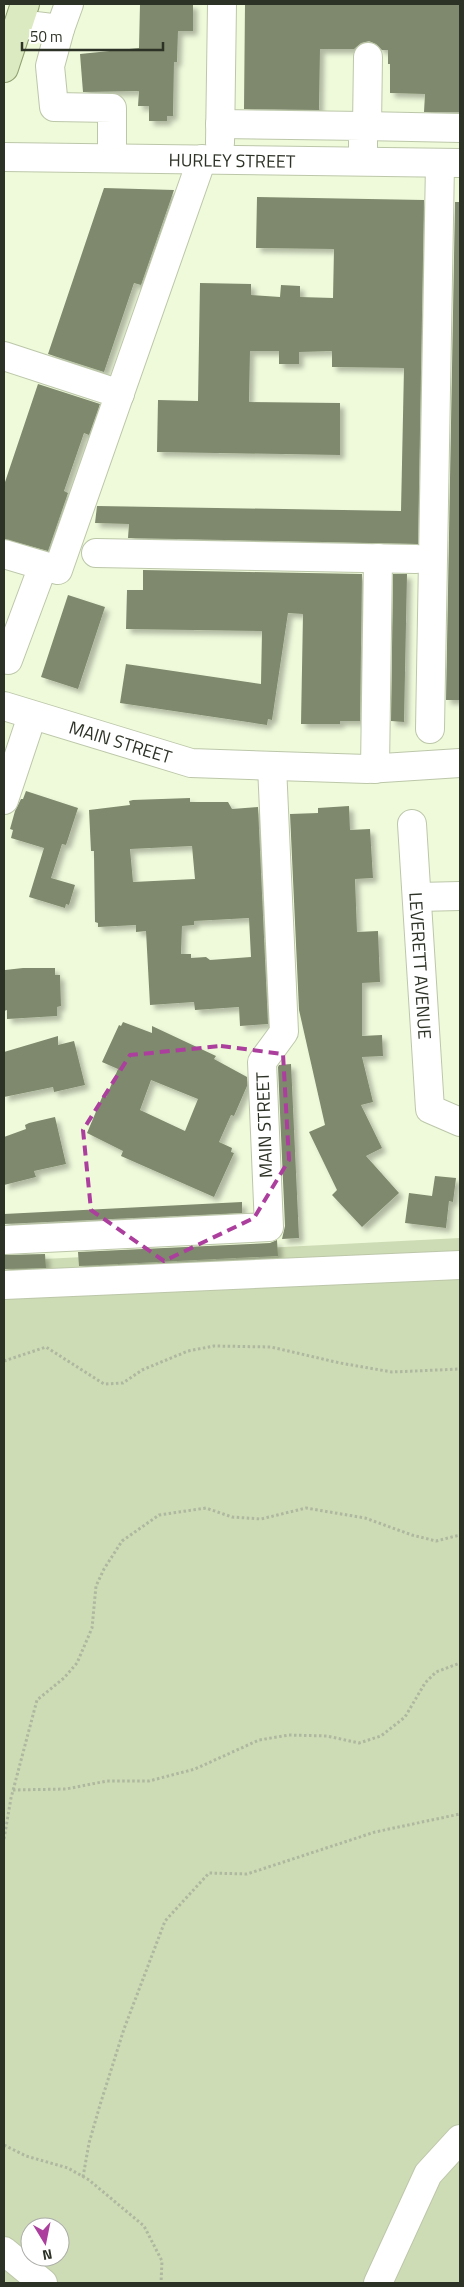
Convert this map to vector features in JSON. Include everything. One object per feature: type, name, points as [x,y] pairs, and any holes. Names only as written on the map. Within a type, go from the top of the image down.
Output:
[{"type":"main road","points":[[4,68],[22,14]]},
{"type":"street","points":[[4,554],[58,570],[120,394],[211,159],[220,124],[222,4]]},
{"type":"street","points":[[22,14],[64,16],[50,66],[54,107],[112,108],[112,158]]},
{"type":"street","points":[[363,162],[368,57]]},
{"type":"street","points":[[220,124],[460,128]]},
{"type":"street","name":"HURLEY STREET","points":[[4,157],[450,163]]},
{"type":"street","points":[[430,729],[450,163]]},
{"type":"street","points":[[4,356],[120,394]]},
{"type":"street","points":[[96,553],[416,559]]},
{"type":"street","points":[[374,769],[378,558]]},
{"type":"street","points":[[5,664],[44,566]]},
{"type":"street","name":"MAIN STREET","points":[[4,707],[190,763],[374,769],[460,763]]},
{"type":"street","points":[[4,800],[32,716]]},
{"type":"street","name":"MAIN STREET","points":[[4,1240],[268,1227],[262,1062],[284,1032],[272,766]]},
{"type":"street","name":"LEVERETT AVENUE","points":[[412,824],[430,1109],[460,1122]]},
{"type":"street","points":[[418,897],[460,896]]},
{"type":"street","points":[[4,1285],[460,1265]]},
{"type":"street","points":[[378,2283],[428,2174],[460,2139]]},
{"type":"street","points":[[4,2251],[43,2283]]},
{"type":"path","points":[[4,1361],[46,1347],[104,1384],[123,1383],[142,1370],[188,1351],[214,1346],[271,1347],[340,1363],[392,1372],[460,1369]]},
{"type":"path","points":[[4,1838],[13,1790],[37,1700],[64,1678],[83,1650],[92,1628],[96,1586],[104,1569],[122,1541],[159,1514],[206,1508],[232,1517],[261,1519],[306,1508],[365,1518],[412,1535],[436,1541],[460,1535]]},
{"type":"path","points":[[13,1790],[66,1789],[107,1781],[149,1781],[195,1769],[259,1740],[289,1735],[327,1736],[358,1743],[381,1736],[405,1717],[425,1683],[436,1672],[460,1663]]},
{"type":"path","points":[[83,2177],[88,2143],[124,2029],[165,1921],[210,1873],[247,1874],[375,1832],[460,1814]]},
{"type":"path","points":[[4,2145],[26,2156],[68,2168],[83,2177],[144,2226],[162,2261],[162,2283]]},
{"type":"highlighted area","points":[[221,1046],[283,1054],[289,1160],[254,1218],[164,1261],[91,1210],[83,1130],[130,1055]]},
{"type":"green space","points":[[460,1238],[460,2283],[4,2283],[4,1261]]},
{"type":"building","points":[[140,4],[193,4],[193,31],[178,31],[177,62],[174,62],[173,116],[167,116],[167,121],[149,121],[149,106],[138,106],[139,91],[83,92],[80,54],[139,48]]},
{"type":"building","points":[[245,4],[460,4],[460,112],[424,112],[425,94],[390,93],[388,50],[382,50],[376,44],[369,41],[361,43],[354,49],[320,49],[319,110],[244,109]]},
{"type":"building","points":[[104,188],[174,190],[141,285],[134,283],[104,372],[48,354]]},
{"type":"building","points":[[257,197],[424,200],[418,544],[128,538],[129,524],[95,523],[97,506],[401,511],[404,368],[332,367],[332,351],[299,352],[299,364],[279,364],[279,351],[250,351],[249,402],[340,403],[340,455],[157,452],[158,400],[198,401],[200,283],[251,284],[251,295],[280,297],[281,285],[300,286],[300,297],[333,298],[334,249],[256,248]]},
{"type":"building","points":[[455,202],[460,202],[460,700],[446,700]]},
{"type":"building","points":[[38,384],[100,404],[89,435],[84,433],[64,491],[68,493],[48,551],[4,539],[4,485]]},
{"type":"building","points":[[143,570],[362,574],[360,721],[340,721],[340,724],[301,724],[303,614],[288,613],[272,720],[268,719],[267,725],[120,703],[126,664],[261,684],[262,631],[126,629],[127,590],[143,590]]},
{"type":"building","points":[[393,574],[407,574],[404,722],[391,721]]},
{"type":"building","points":[[68,595],[105,607],[78,689],[41,677]]},
{"type":"building","points":[[26,791],[78,808],[66,845],[62,844],[51,878],[75,885],[69,905],[66,904],[65,908],[29,897],[44,848],[11,838],[13,830],[10,829],[15,811]]},
{"type":"building","points":[[190,798],[190,802],[228,802],[232,809],[258,807],[268,1024],[240,1026],[239,1007],[195,1010],[194,1002],[150,1005],[146,931],[136,932],[136,925],[98,927],[98,923],[95,922],[94,851],[91,851],[89,810],[130,805],[129,801]],"holes":[[[192,846],[195,879],[133,882],[130,849]],[[249,918],[251,957],[210,960],[206,957],[191,958],[191,954],[181,954],[182,926],[194,925],[194,921]]]},
{"type":"building","points":[[349,806],[350,830],[370,829],[373,878],[355,879],[357,932],[378,931],[380,982],[362,983],[362,1036],[382,1035],[383,1056],[362,1057],[373,1102],[361,1105],[382,1148],[366,1156],[399,1193],[362,1227],[332,1195],[337,1190],[309,1132],[325,1125],[299,1010],[290,814],[318,813],[318,808]]},
{"type":"building","points":[[55,968],[55,975],[60,975],[61,1006],[57,1007],[57,1016],[7,1019],[7,1010],[4,1011],[5,970]]},
{"type":"building","points":[[123,1022],[152,1033],[152,1026],[216,1056],[214,1059],[247,1077],[247,1086],[234,1116],[231,1115],[219,1142],[232,1148],[231,1152],[234,1153],[214,1197],[121,1156],[123,1151],[87,1133],[103,1095],[106,1097],[118,1069],[102,1062],[119,1025],[121,1026]],"holes":[[[151,1080],[198,1099],[185,1131],[140,1110]]]},
{"type":"building","points":[[58,1036],[58,1045],[74,1041],[85,1085],[54,1092],[53,1087],[4,1097],[4,1052]]},
{"type":"building","points":[[291,1064],[299,1238],[282,1239],[285,1226],[278,1067],[279,1065]]},
{"type":"building","points":[[55,1117],[66,1164],[34,1171],[36,1177],[4,1185],[4,1137],[26,1129],[25,1125],[29,1123]]},
{"type":"building","points":[[435,1176],[456,1178],[453,1202],[449,1201],[446,1228],[405,1223],[409,1193],[432,1196]]},
{"type":"building","points":[[242,1202],[242,1213],[4,1224],[4,1214]]},
{"type":"building","points":[[277,1240],[278,1256],[79,1266],[78,1252],[270,1243]]},
{"type":"building","points":[[45,1254],[46,1268],[4,1269],[4,1255]]}]
